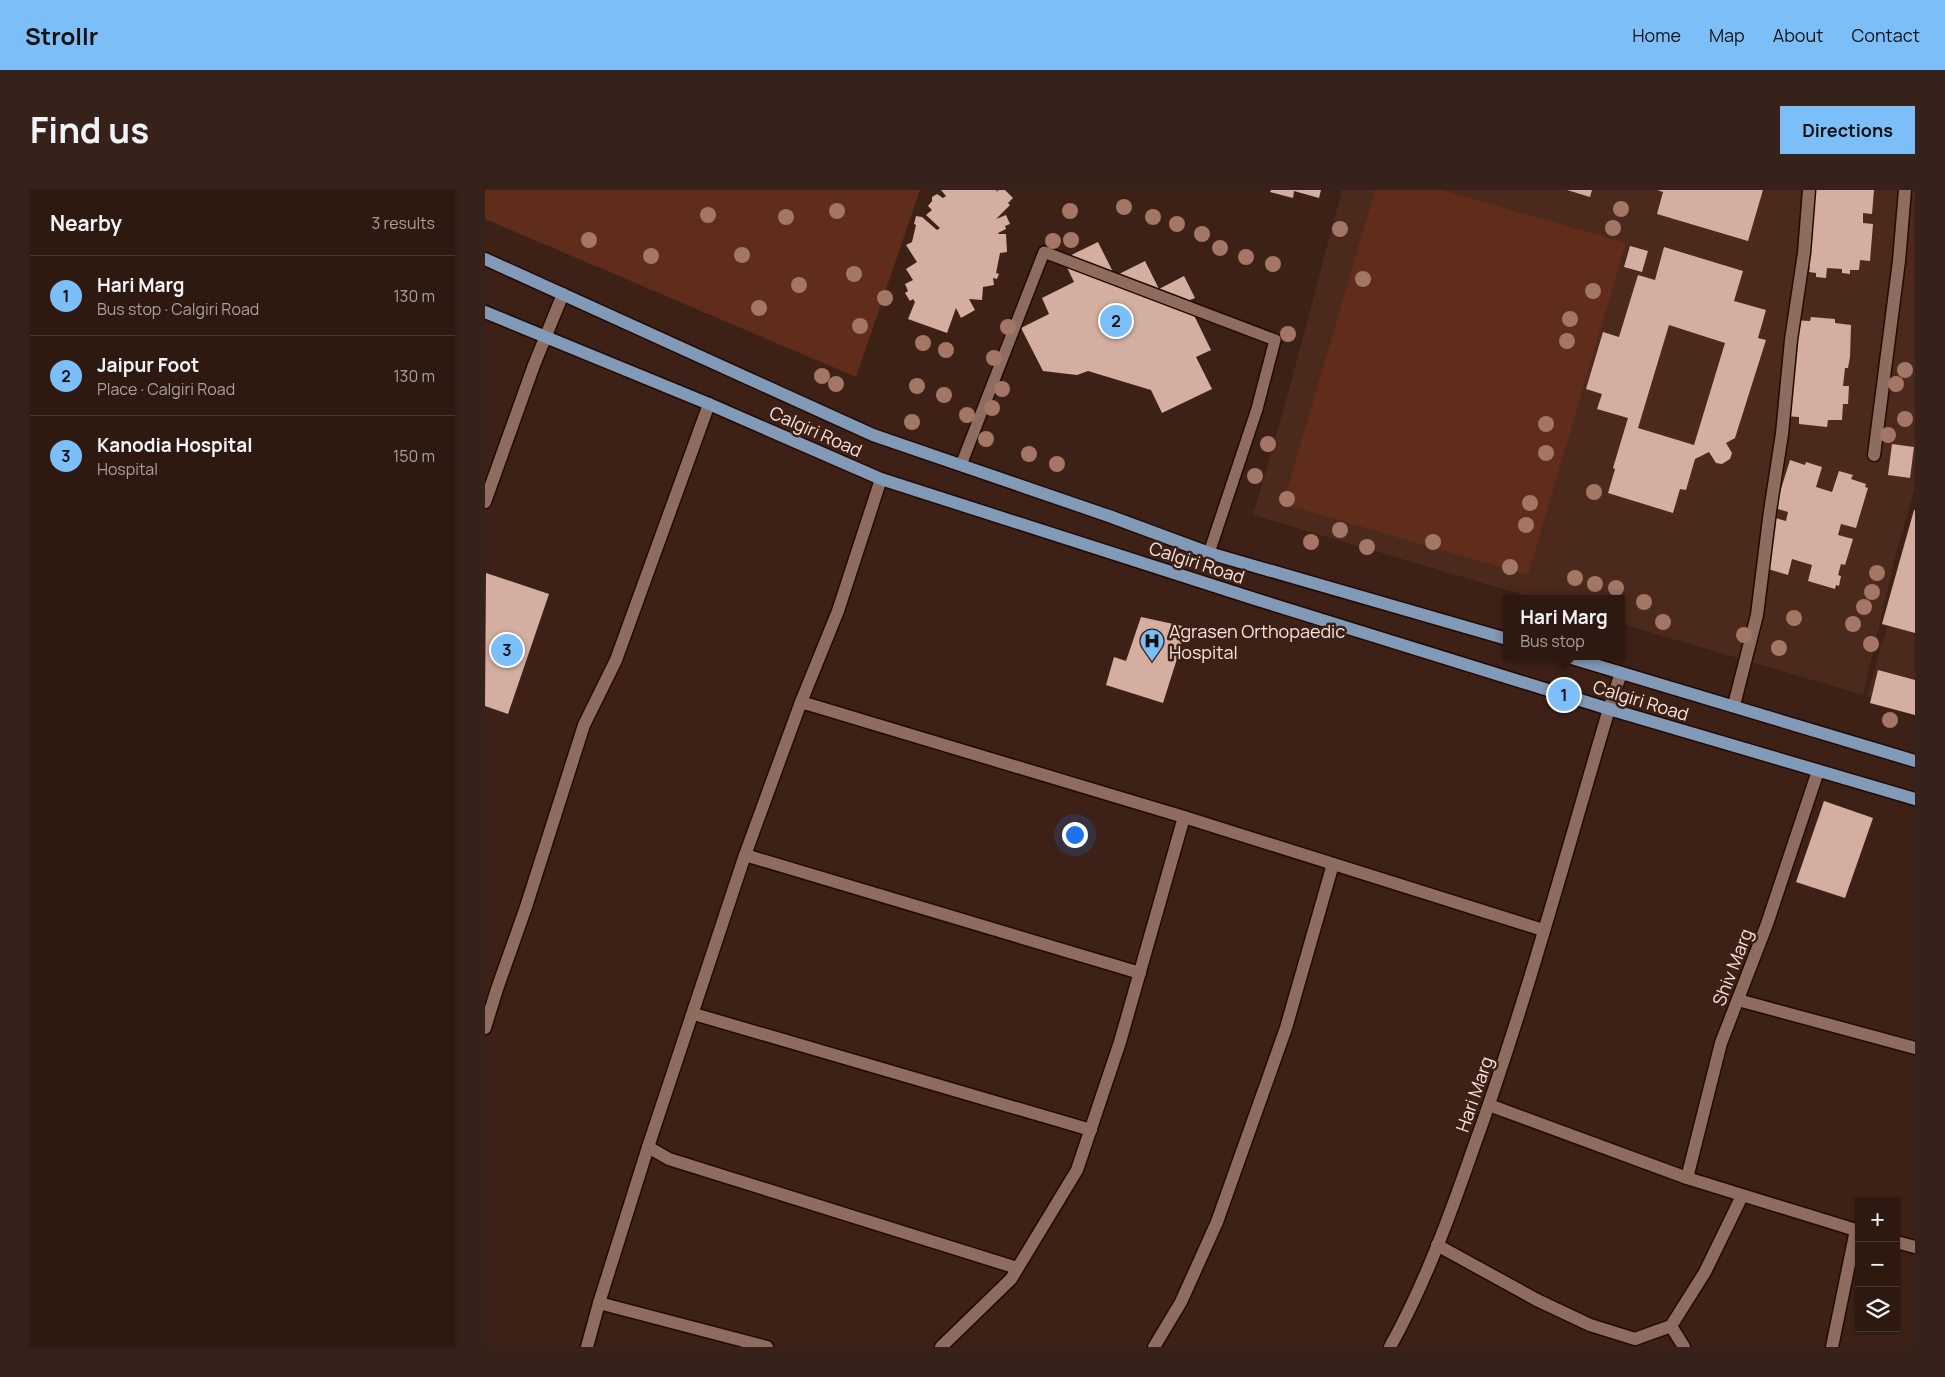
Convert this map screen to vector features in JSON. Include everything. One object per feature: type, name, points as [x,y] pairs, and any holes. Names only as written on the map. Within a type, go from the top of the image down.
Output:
[{"type":"main road","name":"Calgiri Road","points":[[485,259],[873,435],[1209,553],[1503,638]]},
{"type":"main road","name":"Calgiri Road","points":[[485,312],[709,404],[881,479],[1255,600],[1609,709],[1915,799]]},
{"type":"main road","name":"Calgiri Road","points":[[1578,660],[1915,760]]},
{"type":"street","points":[[1734,705],[1757,615],[1782,434],[1791,340],[1805,253],[1809,190]]},
{"type":"street","points":[[1874,455],[1899,261],[1905,190]]},
{"type":"street","points":[[485,502],[534,365],[563,294]]},
{"type":"street","points":[[485,1028],[584,725],[616,660],[709,404]]},
{"type":"street","points":[[587,1347],[599,1302],[648,1147],[745,855],[801,702],[838,611],[881,479]]},
{"type":"street","name":"Hari Marg","points":[[1390,1347],[1406,1318],[1437,1245],[1489,1105],[1621,673]]},
{"type":"street","points":[[801,702],[1184,817],[1543,930]]},
{"type":"street","name":"Shiv Marg","points":[[1687,1178],[1721,1043],[1767,924],[1818,771]]},
{"type":"street","points":[[941,1347],[1011,1279],[1077,1170],[1120,1042],[1184,817]]},
{"type":"street","points":[[745,855],[1140,973]]},
{"type":"street","points":[[1154,1347],[1181,1302],[1217,1222],[1286,1028],[1333,864]]},
{"type":"street","points":[[1738,1000],[1915,1048]]},
{"type":"street","points":[[693,1014],[1091,1130]]},
{"type":"street","points":[[1489,1105],[1687,1178],[1855,1230]]},
{"type":"street","points":[[648,1147],[669,1159],[1017,1268]]},
{"type":"street","points":[[1437,1245],[1537,1300],[1590,1325],[1635,1339],[1671,1326],[1705,1272],[1743,1196]]},
{"type":"street","points":[[1832,1347],[1855,1240]]},
{"type":"street","points":[[1900,1243],[1915,1248]]},
{"type":"street","points":[[599,1302],[767,1347]]},
{"type":"street","points":[[1671,1326],[1684,1347]]},
{"type":"lane","points":[[961,466],[1044,252],[1275,340],[1257,409],[1209,553]]},
{"type":"shaded area","points":[[485,190],[920,190],[856,377],[485,219]]},
{"type":"shaded area","points":[[1342,190],[1915,190],[1915,487],[1897,550],[1863,695],[1625,625],[1625,595],[1523,595],[1253,515],[1286,401]]},
{"type":"shaded area","points":[[1375,190],[1442,190],[1626,243],[1528,575],[1283,504]]},
{"type":"shaded area","points":[[1915,530],[1915,710],[1867,696]]},
{"type":"building","points":[[941,190],[997,190],[996,192],[1005,190],[1013,198],[1008,203],[1010,205],[996,219],[1006,215],[1010,224],[1005,226],[1006,229],[998,233],[1006,234],[1007,252],[1000,253],[996,273],[999,274],[997,279],[993,278],[994,285],[983,287],[982,300],[969,299],[975,310],[961,318],[956,308],[947,333],[908,319],[915,302],[913,299],[910,301],[905,293],[908,291],[905,284],[913,280],[906,269],[917,262],[906,245],[912,242],[916,216],[922,217],[937,230],[940,228],[926,215],[932,210],[928,206],[932,201],[932,197],[937,194],[943,198],[946,196]]},
{"type":"building","points":[[1271,190],[1321,190],[1319,198],[1294,191],[1293,198],[1270,192]]},
{"type":"building","points":[[1567,190],[1592,190],[1590,197]]},
{"type":"building","points":[[1657,190],[1763,190],[1748,241],[1657,214],[1663,192]]},
{"type":"building","points":[[1803,190],[1874,190],[1872,214],[1863,213],[1863,223],[1873,224],[1870,261],[1860,260],[1859,270],[1850,270],[1850,274],[1842,273],[1842,269],[1827,268],[1826,278],[1816,277],[1816,273],[1809,272],[1810,267],[1803,266]]},
{"type":"building","points":[[1098,242],[1115,276],[1145,261],[1159,289],[1184,276],[1195,298],[1187,301],[1211,350],[1196,357],[1212,389],[1162,413],[1151,390],[1088,371],[1077,375],[1043,371],[1021,328],[1049,314],[1042,298],[1074,282],[1063,259]]},
{"type":"building","points":[[1630,246],[1648,251],[1642,272],[1624,267]]},
{"type":"building","points":[[1664,247],[1743,271],[1734,301],[1766,310],[1758,338],[1766,340],[1735,438],[1726,443],[1732,453],[1730,459],[1722,464],[1716,463],[1709,452],[1695,459],[1686,490],[1680,489],[1673,513],[1608,493],[1615,469],[1613,468],[1628,418],[1597,409],[1602,394],[1586,389],[1603,332],[1619,337],[1638,275],[1655,280]],"holes":[[[1669,325],[1725,343],[1694,445],[1638,428]]]},
{"type":"building","points":[[1811,317],[1835,319],[1835,323],[1851,325],[1850,357],[1848,368],[1845,368],[1843,386],[1849,386],[1848,404],[1843,404],[1842,420],[1828,420],[1827,427],[1799,424],[1799,417],[1784,416],[1792,320],[1810,321]]},
{"type":"building","points":[[1892,444],[1914,447],[1910,478],[1888,475]]},
{"type":"building","points":[[1790,460],[1805,465],[1806,462],[1822,467],[1816,487],[1832,492],[1839,471],[1853,475],[1851,479],[1866,484],[1865,487],[1868,488],[1856,528],[1841,524],[1838,535],[1853,539],[1845,565],[1841,564],[1838,575],[1841,576],[1839,586],[1836,585],[1835,589],[1808,581],[1812,565],[1792,559],[1788,575],[1758,566],[1772,517],[1786,521],[1788,512],[1775,508]]},
{"type":"building","points":[[1915,510],[1915,633],[1882,624]]},
{"type":"building","points":[[486,573],[549,594],[508,714],[485,706]]},
{"type":"building","points":[[1141,617],[1187,627],[1163,703],[1106,685],[1114,657],[1126,661]]},
{"type":"building","points":[[1878,670],[1915,680],[1915,715],[1870,703]]},
{"type":"building","points":[[1824,801],[1873,818],[1845,898],[1796,882]]},
{"type":"place","name":"Jaipur Foot","points":[[1116,321]]},
{"type":"place","name":"Kanodia Hospital","points":[[507,650]]},
{"type":"place","name":"Agrasen Orthopaedic Hospital","points":[[1152,662]]},
{"type":"place","name":"Hari Marg","points":[[1564,695]]}]
